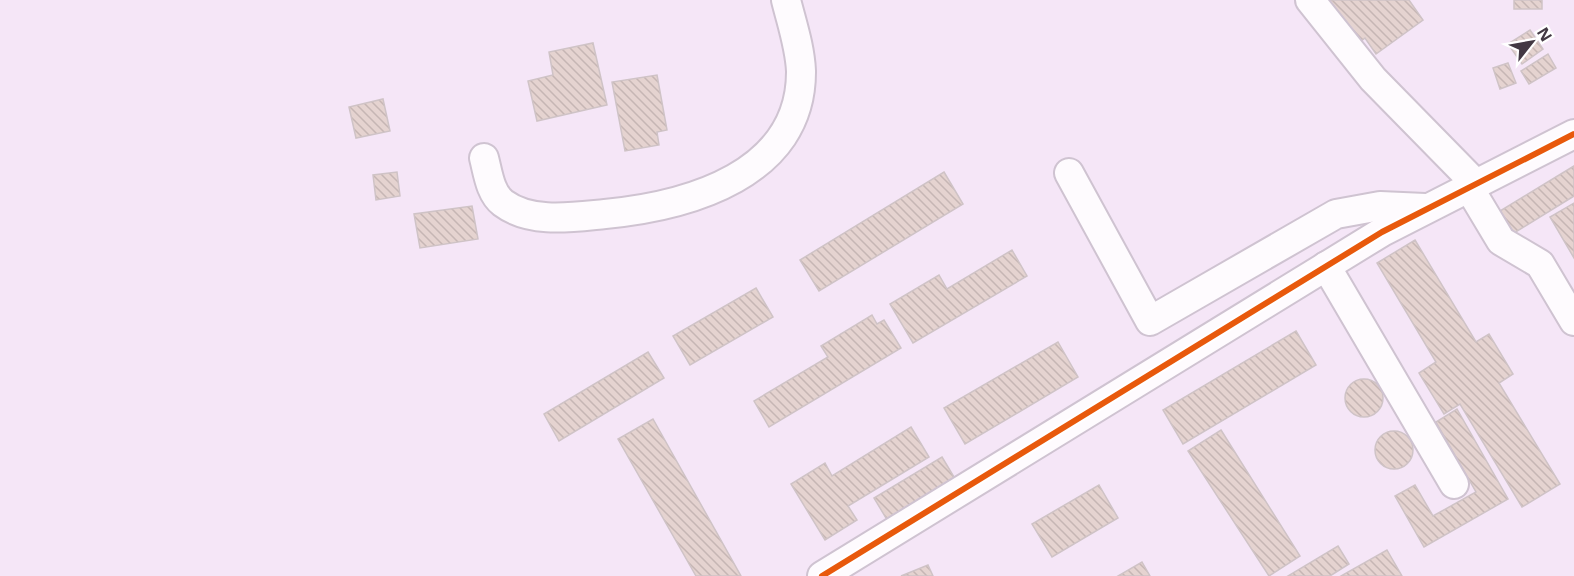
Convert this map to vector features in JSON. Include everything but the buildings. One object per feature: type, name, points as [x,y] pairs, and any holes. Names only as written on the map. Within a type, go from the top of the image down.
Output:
[{"type":"street","points":[[484,158],[492,187],[502,202],[519,212],[540,216],[632,212],[704,195],[731,181],[754,167],[771,150],[788,126],[798,101],[801,73],[799,49],[786,0]]},
{"type":"street","points":[[1310,0],[1373,79],[1472,185],[1501,241],[1540,264],[1574,321]]},
{"type":"street","points":[[822,576],[1326,266],[1427,208],[1574,134]]},
{"type":"street","points":[[1069,173],[1150,321],[1336,214],[1380,207],[1427,208]]},
{"type":"street","points":[[1326,266],[1454,484]]},
{"type":"cycle path","points":[[822,576],[1382,232],[1574,134]]}]
